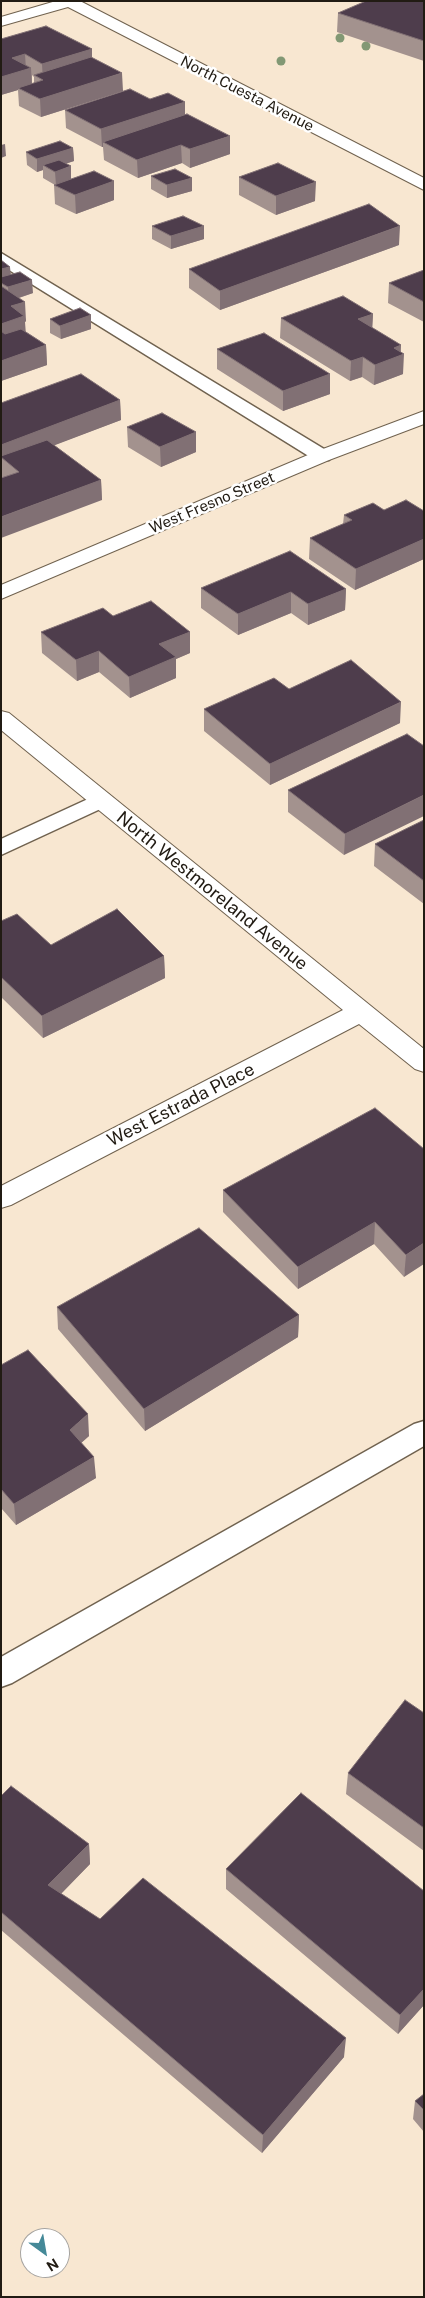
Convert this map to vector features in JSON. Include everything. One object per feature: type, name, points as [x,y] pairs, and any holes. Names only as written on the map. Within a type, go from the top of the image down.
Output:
[{"type":"street","points":[[1,22],[71,2]]},
{"type":"street","name":"North Cuesta Avenue","points":[[71,2],[424,185]]},
{"type":"street","name":"West Fresno Street","points":[[1,593],[322,456],[424,417]]},
{"type":"street","name":"North Westmoreland Avenue","points":[[1,718],[360,1012],[424,1062]]},
{"type":"street","name":"West Estrada Place","points":[[1,1198],[360,1012]]},
{"type":"lane","points":[[1,258],[322,456]]},
{"type":"lane","points":[[1,848],[101,800]]},
{"type":"lane","points":[[1,1673],[424,1432]]},
{"type":"building","points":[[366,1],[424,1],[424,41],[338,13]]},
{"type":"building","points":[[46,26],[92,49],[42,64],[25,54],[12,58],[31,68],[1,77],[1,39]]},
{"type":"building","points":[[91,57],[122,73],[40,99],[18,88],[43,80],[34,75]]},
{"type":"building","points":[[130,89],[150,99],[168,93],[185,102],[101,129],[65,110]]},
{"type":"building","points":[[187,114],[230,136],[190,149],[181,145],[137,160],[103,142]]},
{"type":"building","points":[[60,141],[73,148],[37,159],[26,152]]},
{"type":"building","points":[[59,160],[71,166],[55,172],[43,165]]},
{"type":"building","points":[[278,163],[316,182],[276,196],[239,177]]},
{"type":"building","points":[[175,169],[192,178],[167,185],[151,176]]},
{"type":"building","points":[[94,171],[114,181],[75,195],[54,185]]},
{"type":"building","points":[[369,204],[400,226],[220,291],[189,269]]},
{"type":"building","points":[[183,216],[204,226],[171,236],[152,226]]},
{"type":"building","points":[[1,260],[10,267],[1,269]]},
{"type":"building","points":[[424,270],[424,302],[389,283]]},
{"type":"building","points":[[20,272],[32,280],[8,287],[1,283],[1,277]]},
{"type":"building","points":[[1,286],[25,302],[11,306],[24,316],[1,324]]},
{"type":"building","points":[[343,296],[373,314],[358,319],[401,345],[394,348],[404,354],[375,365],[363,357],[351,361],[281,318]]},
{"type":"building","points":[[80,308],[91,315],[60,326],[50,319]]},
{"type":"building","points":[[21,329],[46,345],[1,361],[1,331],[5,334]]},
{"type":"building","points":[[264,333],[330,374],[283,391],[217,349]]},
{"type":"building","points":[[81,374],[120,400],[1,445],[1,403]]},
{"type":"building","points":[[162,413],[196,432],[160,447],[127,427]]},
{"type":"building","points":[[47,440],[101,480],[1,517],[1,478],[19,472],[1,456]]},
{"type":"building","points":[[406,500],[424,511],[424,539],[356,569],[310,538],[352,520],[344,515],[373,503],[384,510]]},
{"type":"building","points":[[290,551],[346,589],[308,604],[291,592],[238,614],[201,588]]},
{"type":"building","points":[[151,601],[190,632],[159,644],[176,657],[129,677],[99,651],[76,660],[41,632],[103,608],[113,616]]},
{"type":"building","points":[[351,660],[401,702],[270,764],[204,709],[274,678],[289,689]]},
{"type":"building","points":[[407,734],[424,746],[424,795],[345,834],[288,790]]},
{"type":"building","points":[[424,820],[424,881],[375,844]]},
{"type":"building","points":[[117,909],[164,956],[42,1016],[1,977],[1,921],[17,914],[51,945]]},
{"type":"building","points":[[375,1108],[424,1149],[424,1243],[406,1255],[375,1222],[298,1267],[223,1190]]},
{"type":"building","points":[[199,1228],[299,1315],[144,1409],[57,1307]]},
{"type":"building","points":[[28,1350],[88,1414],[70,1430],[94,1457],[14,1504],[1,1489],[1,1365]]},
{"type":"building","points":[[405,1700],[424,1713],[424,1828],[348,1773]]},
{"type":"building","points":[[11,1786],[89,1844],[48,1885],[100,1919],[143,1878],[346,2038],[263,2135],[1,1912],[1,1796]]},
{"type":"building","points":[[301,1793],[424,1891],[424,1989],[400,2015],[226,1869]]},
{"type":"building","points":[[424,2094],[424,2110],[415,2101]]}]
